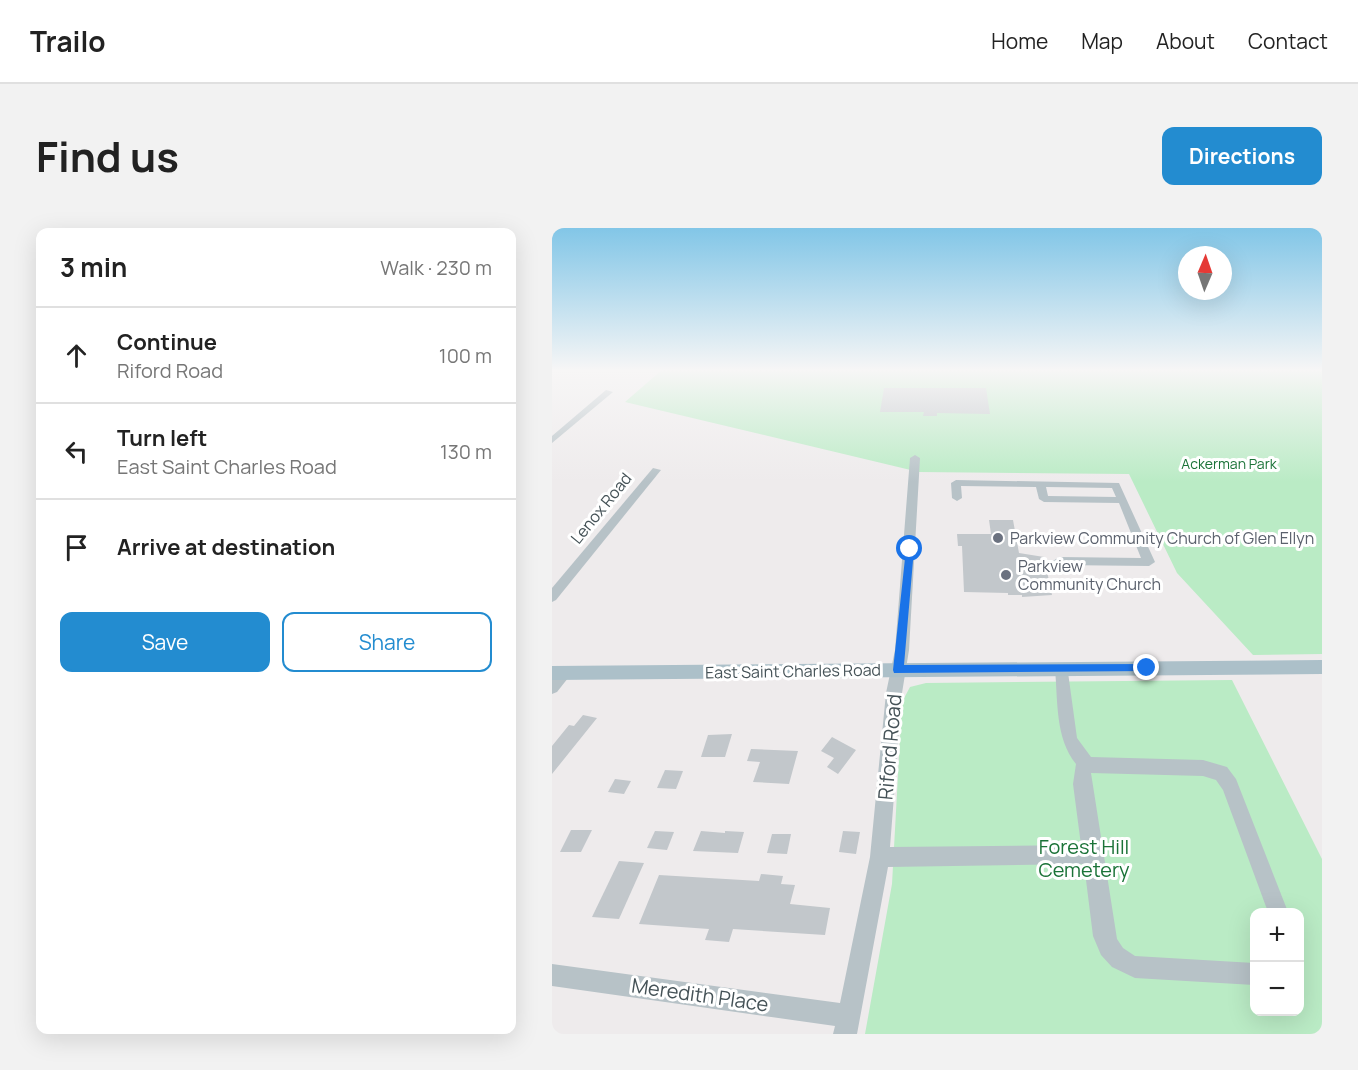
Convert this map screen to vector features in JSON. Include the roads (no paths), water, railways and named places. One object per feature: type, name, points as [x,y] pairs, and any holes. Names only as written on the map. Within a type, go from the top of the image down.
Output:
[{"type":"main road","name":"East Saint Charles Road","points":[[559,673],[1322,666]]},
{"type":"street","points":[[552,440],[592,407]]},
{"type":"street","name":"Riford Road","points":[[847,1025],[880,857],[914,497],[915,458]]},
{"type":"street","name":"Lenox Road","points":[[552,597],[656,470]]},
{"type":"street","points":[[957,498],[956,483],[1116,484],[1149,562],[1059,561]]},
{"type":"street","points":[[1040,484],[1044,499],[1122,500]]},
{"type":"street","points":[[1062,669],[1070,738],[1073,748],[1087,765]]},
{"type":"street","points":[[552,688],[559,673]]},
{"type":"street","points":[[1250,974],[1135,967],[1123,964],[1108,948],[1104,936],[1091,854],[1082,769],[1087,765],[1203,768],[1221,773],[1230,785],[1276,908]]},
{"type":"street","points":[[880,857],[1091,854]]},
{"type":"street","name":"Meredith Place","points":[[552,975],[847,1025]]},
{"type":"place","name":"Parkview Community Church of Glen Ellyn","points":[[998,538]]},
{"type":"place","name":"Parkview Community Church","points":[[1006,575]]},
{"type":"park label","name":"Ackerman Park","points":[[1229,464]]},
{"type":"park label","name":"Forest Hill Cemetery","points":[[1084,858]]}]
